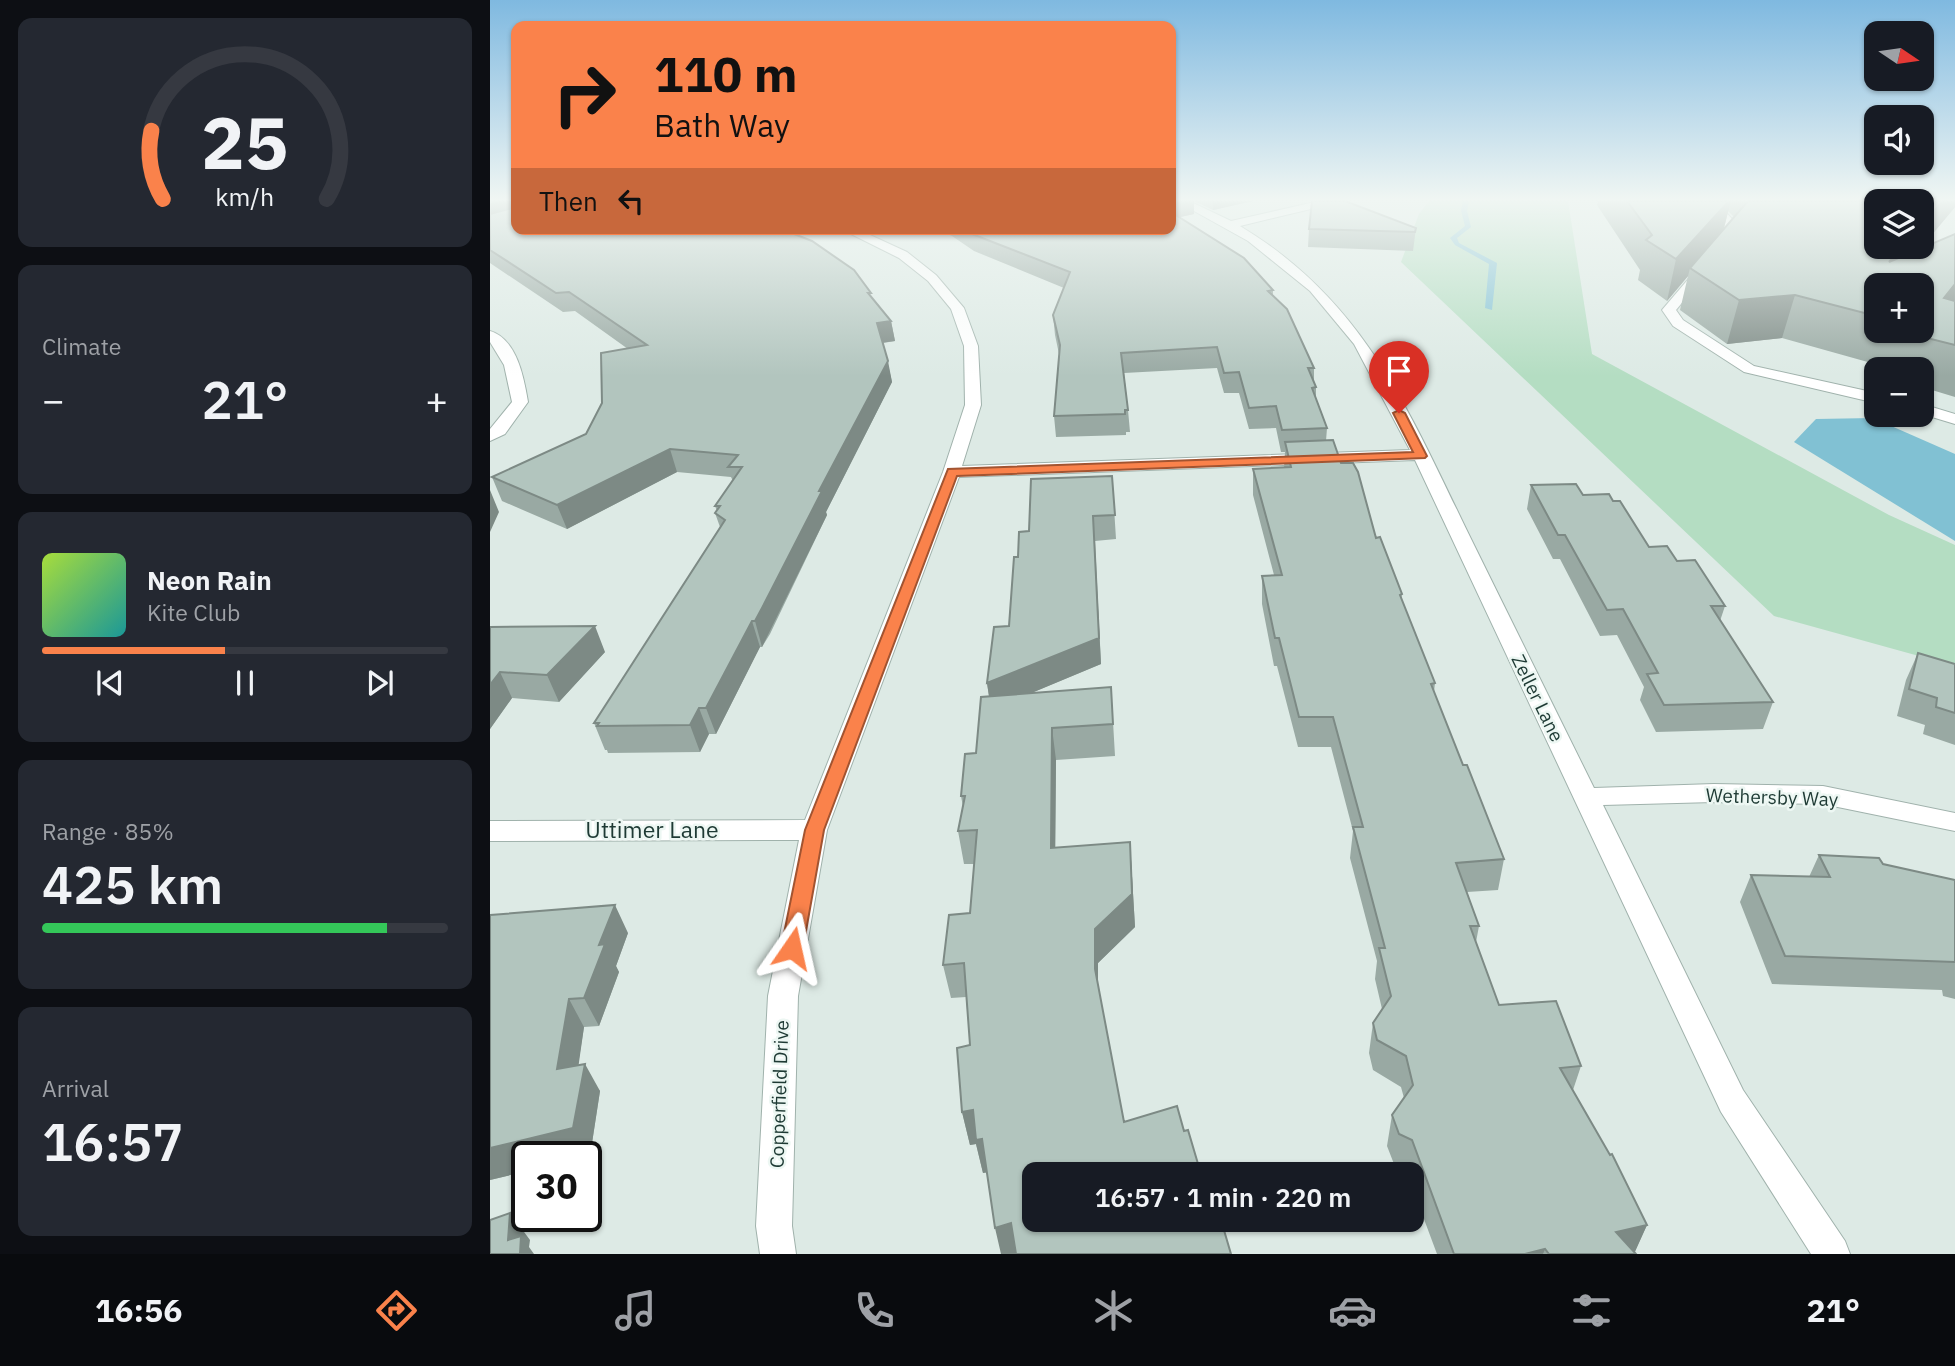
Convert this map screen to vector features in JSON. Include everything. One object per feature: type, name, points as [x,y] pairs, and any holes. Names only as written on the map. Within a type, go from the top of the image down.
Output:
[{"type":"street","name":"Copperfield Drive","points":[[778,1254],[774,1226],[783,996],[814,830],[952,472],[973,405],[971,346],[957,309],[932,278],[908,260]]},
{"type":"street","name":"Zeller Lane","points":[[1279,260],[1307,281],[1351,331],[1377,371],[1421,456],[1732,1101],[1832,1254]]},
{"type":"street","points":[[1711,260],[1669,310],[1678,323],[1749,369],[1864,395]]},
{"type":"street","points":[[490,335],[497,340],[513,366],[520,402],[499,431],[490,436]]},
{"type":"street","points":[[1934,413],[1955,419]]},
{"type":"street","points":[[952,472],[1421,456]]},
{"type":"street","name":"Wethersby Way","points":[[1586,797],[1714,793],[1823,795],[1955,822]]},
{"type":"street","name":"Uttimer Lane","points":[[490,831],[814,830]]},
{"type":"green space","points":[[1402,260],[1577,260],[1592,354],[1889,515],[1955,545],[1955,666],[1774,616],[1401,262]]},
{"type":"water","points":[[1864,418],[1864,427],[1894,427],[1955,454],[1955,541],[1794,442],[1816,419]]},
{"type":"building","points":[[505,260],[839,260],[854,270],[871,293],[868,293],[891,321],[877,323],[888,361],[819,491],[822,491],[755,621],[752,621],[706,708],[699,708],[690,725],[597,726],[599,723],[594,723],[725,520],[715,513],[720,506],[715,506],[742,467],[728,467],[738,455],[670,449],[557,505],[492,477],[586,434],[602,403],[601,353],[647,345],[569,292],[556,293]]},
{"type":"building","points":[[1038,260],[1245,260],[1273,290],[1268,291],[1287,309],[1314,368],[1308,368],[1316,387],[1312,388],[1327,428],[1282,430],[1276,406],[1249,408],[1239,372],[1224,373],[1217,347],[1121,353],[1128,410],[1125,410],[1125,414],[1054,416],[1060,345],[1053,315],[1070,272]]},
{"type":"building","points":[[1697,260],[1891,260],[1889,262],[1895,260],[1955,260],[1955,284],[1944,298],[1955,301],[1955,345],[1934,340],[1934,273],[1864,273],[1864,313],[1795,295],[1739,300],[1690,268]]},
{"type":"building","points":[[1333,440],[1341,463],[1353,463],[1358,472],[1376,538],[1380,537],[1402,594],[1400,595],[1435,683],[1431,684],[1504,859],[1456,863],[1479,926],[1470,926],[1499,1005],[1556,1001],[1581,1066],[1560,1068],[1610,1155],[1612,1154],[1647,1225],[1616,1232],[1636,1254],[1549,1254],[1545,1249],[1525,1254],[1454,1254],[1424,1173],[1424,1162],[1420,1162],[1412,1140],[1399,1134],[1392,1115],[1413,1085],[1406,1056],[1377,1040],[1373,1023],[1391,996],[1379,948],[1385,948],[1353,827],[1363,827],[1333,717],[1299,717],[1279,638],[1275,638],[1262,576],[1282,575],[1253,469],[1291,467],[1285,442]]},
{"type":"building","points":[[1112,476],[1115,515],[1093,516],[1099,638],[987,683],[994,627],[1009,626],[1014,557],[1018,557],[1019,532],[1029,531],[1031,479]]},
{"type":"building","points":[[1576,484],[1583,495],[1609,494],[1613,501],[1620,501],[1649,547],[1667,546],[1677,561],[1695,560],[1725,606],[1711,606],[1773,702],[1664,705],[1647,674],[1658,673],[1623,609],[1607,610],[1565,535],[1558,535],[1531,485]]},
{"type":"building","points":[[595,626],[547,675],[500,672],[490,685],[490,627]]},
{"type":"building","points":[[1918,653],[1955,664],[1955,713],[1936,707],[1937,698],[1909,689]]},
{"type":"building","points":[[1111,687],[1113,724],[1052,728],[1051,848],[1130,842],[1132,894],[1095,929],[1095,969],[1124,1122],[1177,1106],[1197,1162],[1022,1162],[1022,1232],[1225,1232],[1231,1254],[1016,1254],[1011,1223],[995,1228],[982,1139],[976,1140],[973,1110],[962,1112],[957,1048],[970,1045],[964,963],[943,965],[949,915],[970,913],[977,830],[958,831],[965,796],[961,796],[965,754],[976,753],[981,697]]},
{"type":"building","points":[[1819,855],[1879,858],[1883,864],[1955,880],[1955,962],[1785,956],[1751,875],[1830,877]]},
{"type":"building","points":[[615,905],[599,945],[605,944],[584,998],[569,999],[557,1069],[585,1064],[573,1128],[490,1148],[490,915]]},
{"type":"building","points":[[510,1213],[508,1240],[521,1236],[520,1254],[490,1254],[490,1220]]},
{"type":"waterway","points":[[1486,260],[1493,263],[1489,308]]},
{"type":"route","points":[[792,948],[814,830],[952,472],[1208,461],[1421,456],[1399,413]]}]
